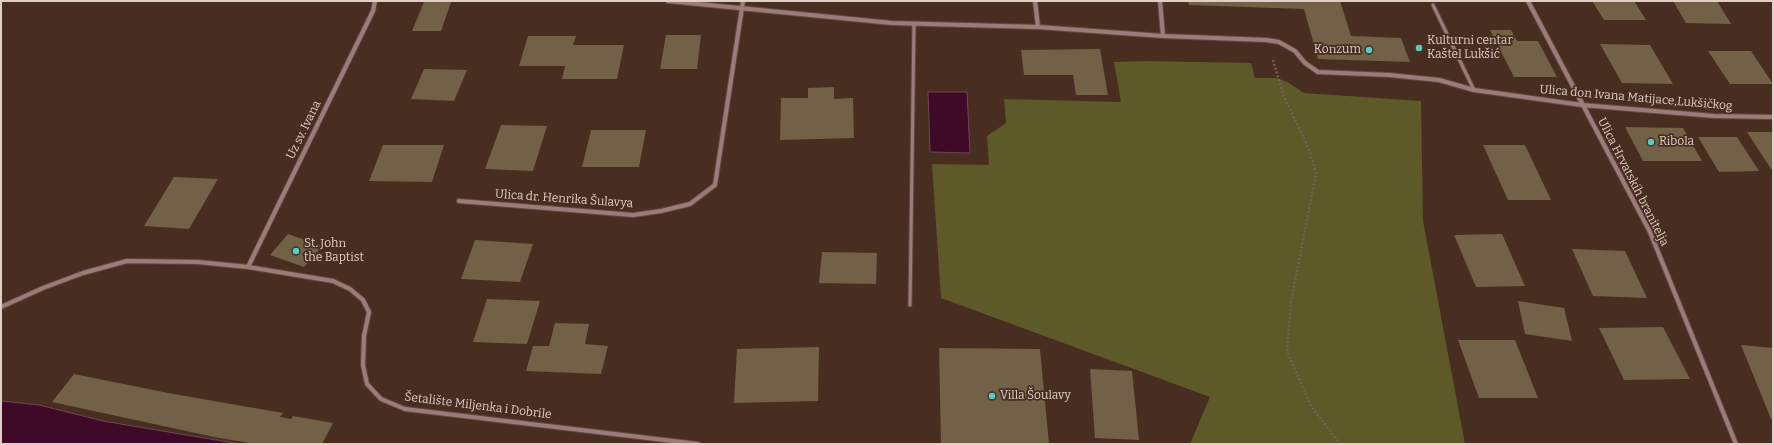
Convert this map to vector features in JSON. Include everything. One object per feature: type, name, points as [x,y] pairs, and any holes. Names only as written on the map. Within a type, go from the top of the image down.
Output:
[{"type":"street","name":"Uz sv. Ivana","points":[[248,267],[370,18],[375,1]]},
{"type":"street","name":"Ulica don Ivana Matijace,Lukšičkog","points":[[668,1],[914,24],[1038,27],[1163,36],[1273,41],[1279,42],[1295,51],[1305,63],[1318,72],[1389,75],[1439,80],[1474,90],[1582,105],[1714,116],[1773,117]]},
{"type":"street","name":"Ulica dr. Henrika Šulavya","points":[[459,201],[632,215],[661,211],[690,204],[715,185],[744,1]]},
{"type":"street","points":[[1035,1],[1038,27]]},
{"type":"street","points":[[1160,1],[1163,36]]},
{"type":"street","name":"Ulica Hrvatskih branitelja","points":[[1528,1],[1650,232],[1736,444]]},
{"type":"street","name":"Šetalište Miljenka i Dobrile","points":[[1,307],[43,288],[83,273],[127,261],[198,262],[248,267],[333,282],[350,290],[363,300],[369,312],[364,336],[362,365],[367,384],[381,399],[405,409],[698,444]]},
{"type":"lane","points":[[1433,5],[1474,90]]},
{"type":"lane","points":[[910,305],[914,24]]},
{"type":"path","points":[[1280,84],[1293,118],[1309,149],[1316,173],[1291,302],[1287,351],[1311,406],[1340,444]]},
{"type":"shaded area","points":[[1145,61],[1251,63],[1255,78],[1277,78],[1289,83],[1304,93],[1421,101],[1423,221],[1465,444],[1190,444],[1210,397],[941,298],[932,164],[989,165],[987,136],[1006,123],[1004,99],[1121,102],[1114,62]]},
{"type":"shaded area","points":[[928,92],[967,92],[970,153],[930,152]]},
{"type":"shaded area","points":[[1,401],[39,405],[103,421],[240,444],[1,444]]},
{"type":"building","points":[[1188,1],[1340,1],[1351,36],[1401,38],[1410,62],[1318,59],[1304,9],[1189,5]]},
{"type":"building","points":[[1592,1],[1634,1],[1646,20],[1604,20]]},
{"type":"building","points":[[1673,1],[1717,1],[1731,24],[1686,23]]},
{"type":"building","points":[[424,2],[451,2],[441,31],[412,31]]},
{"type":"building","points":[[1490,30],[1511,30],[1517,41],[1538,41],[1557,77],[1514,77]]},
{"type":"building","points":[[666,35],[701,35],[697,69],[660,69]]},
{"type":"building","points":[[528,36],[576,36],[573,45],[624,45],[617,79],[562,79],[565,66],[519,66]]},
{"type":"building","points":[[1600,44],[1650,45],[1673,84],[1622,83]]},
{"type":"building","points":[[1100,49],[1108,95],[1076,95],[1073,75],[1024,75],[1021,50]]},
{"type":"building","points":[[1708,51],[1751,51],[1773,84],[1730,84]]},
{"type":"building","points":[[424,69],[467,70],[454,101],[411,99]]},
{"type":"building","points":[[834,87],[834,99],[853,98],[854,138],[780,140],[781,98],[808,98],[808,88]]},
{"type":"building","points":[[501,125],[547,126],[533,171],[485,169]]},
{"type":"building","points":[[1625,127],[1683,128],[1702,161],[1643,161]]},
{"type":"building","points":[[591,130],[646,130],[639,167],[582,167]]},
{"type":"building","points":[[1747,132],[1773,132],[1773,169],[1771,169]]},
{"type":"building","points":[[1698,137],[1737,137],[1759,171],[1719,172]]},
{"type":"building","points":[[383,145],[444,145],[432,182],[369,181]]},
{"type":"building","points":[[1483,145],[1525,145],[1551,200],[1508,200]]},
{"type":"building","points":[[174,177],[218,179],[189,229],[144,226]]},
{"type":"building","name":"St. John the Baptist","points":[[288,234],[322,246],[304,267],[270,255]]},
{"type":"building","points":[[1502,234],[1525,286],[1476,287],[1454,235]]},
{"type":"building","points":[[475,240],[533,244],[520,282],[461,279]]},
{"type":"building","points":[[1572,249],[1625,251],[1647,298],[1593,296]]},
{"type":"building","points":[[822,252],[877,253],[876,284],[819,283]]},
{"type":"building","points":[[487,299],[540,301],[527,344],[473,342]]},
{"type":"building","points":[[1518,301],[1564,308],[1572,341],[1525,334]]},
{"type":"building","points":[[555,323],[589,324],[585,344],[608,346],[601,374],[526,371],[533,346],[549,346]]},
{"type":"building","points":[[1663,327],[1690,379],[1624,380],[1599,328]]},
{"type":"building","points":[[1458,340],[1515,340],[1538,398],[1479,398]]},
{"type":"building","points":[[1741,345],[1773,348],[1773,419],[1771,419]]},
{"type":"building","points":[[819,347],[818,401],[734,403],[737,349]]},
{"type":"building","name":"Villa Šoulavy","points":[[939,348],[1040,349],[1049,444],[941,444]]},
{"type":"building","points":[[1090,369],[1132,371],[1139,440],[1095,438]]},
{"type":"building","points":[[74,374],[168,393],[283,413],[280,417],[291,419],[293,416],[333,423],[322,444],[256,444],[214,437],[52,402]]},
{"type":"place","name":"Kulturni centar Kaštel Lukšić","points":[[1419,48]]},
{"type":"place","name":"Konzum","points":[[1369,50]]},
{"type":"place","name":"Ribola","points":[[1651,142]]},
{"type":"place","name":"St. John the Baptist","points":[[296,251]]},
{"type":"place","name":"Villa Šoulavy","points":[[992,396]]}]
